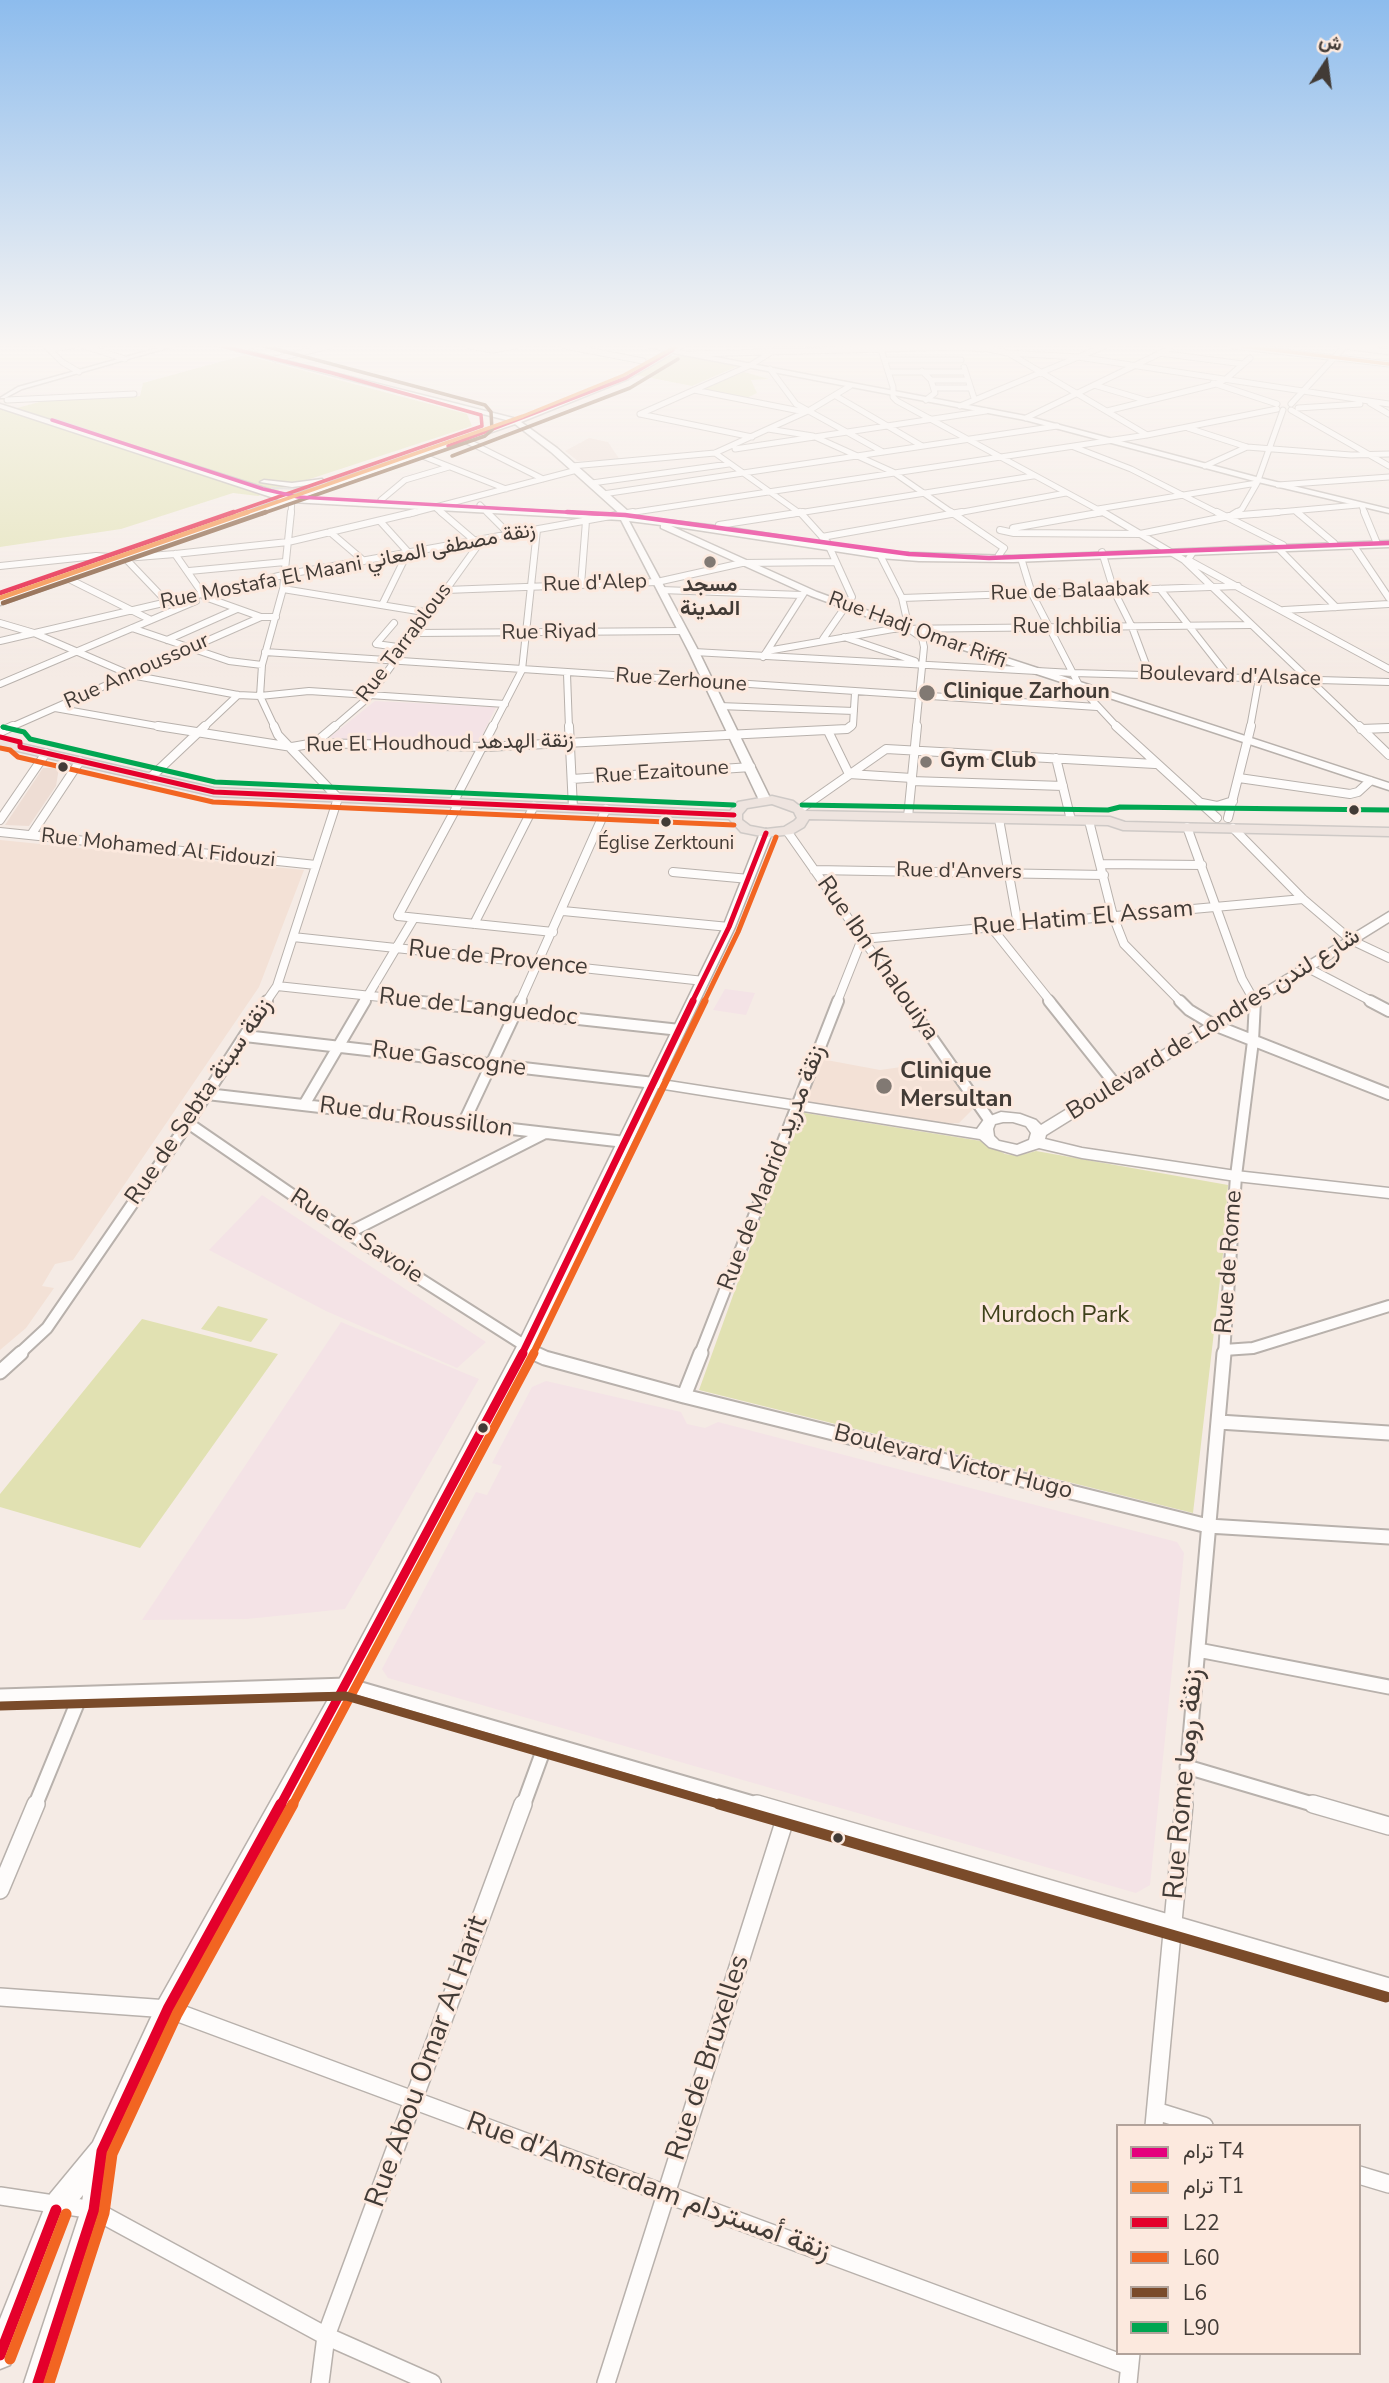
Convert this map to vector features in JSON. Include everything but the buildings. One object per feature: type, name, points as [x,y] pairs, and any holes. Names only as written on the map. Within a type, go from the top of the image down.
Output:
[{"type":"main road","points":[[164,457],[279,497]]},
{"type":"main road","points":[[184,457],[264,482],[294,495],[436,507],[625,515],[719,525],[825,542],[880,555],[951,559],[1101,553]]},
{"type":"main road","points":[[0,593],[92,560],[124,559],[144,549],[272,506],[331,479],[393,457]]},
{"type":"main road","points":[[306,494],[414,457]]},
{"type":"main road","points":[[559,457],[592,483],[625,515],[765,800]]},
{"type":"main road","points":[[1174,457],[1257,481],[1389,511]]},
{"type":"main road","points":[[264,482],[299,484],[331,479]]},
{"type":"main road","points":[[0,601],[67,578],[107,558],[279,497],[306,494],[611,517],[625,515],[908,553],[1101,553],[1389,542]]},
{"type":"main road","points":[[272,506],[290,511]]},
{"type":"main road","name":"Rue Hadj Omar Riffi","points":[[652,520],[804,593],[1030,671],[1389,787]]},
{"type":"main road","points":[[1167,551],[1389,542]]},
{"type":"main road","points":[[144,549],[153,556]]},
{"type":"main road","points":[[0,735],[20,742],[20,747]]},
{"type":"main road","points":[[0,743],[215,792],[734,814],[743,805],[765,800],[782,802],[800,813],[1389,826]]},
{"type":"main road","points":[[0,748],[8,750],[20,747]]},
{"type":"main road","points":[[734,814],[736,821],[744,828],[766,833],[787,831],[799,824],[800,813]]},
{"type":"main road","points":[[1110,821],[1120,817],[1389,832]]},
{"type":"main road","points":[[1110,821],[1124,826],[1187,827],[1226,822],[1389,821]]},
{"type":"main road","points":[[0,2354],[60,2203],[102,2151],[168,2009],[347,1685],[525,1348],[704,981],[729,927],[766,833]]},
{"type":"main road","name":"Boulevard de Londres شارع لندن","points":[[1038,1138],[1115,1085],[1389,916]]},
{"type":"main road","points":[[654,1083],[796,1106],[988,1128],[1002,1117],[1019,1118],[1031,1123],[1038,1138],[1082,1153],[1236,1176],[1389,1193]]},
{"type":"main road","points":[[1063,1120],[1065,1139],[1082,1153]]},
{"type":"main road","points":[[988,1128],[993,1144],[1010,1150],[1024,1149],[1038,1138]]},
{"type":"main road","points":[[38,2383],[94,2210],[102,2151]]},
{"type":"street","points":[[425,457],[506,489]]},
{"type":"street","points":[[499,457],[543,479]]},
{"type":"street","points":[[124,559],[288,542],[453,503],[574,468],[683,457]]},
{"type":"street","points":[[720,457],[800,512],[825,542],[852,594],[847,606],[823,639]]},
{"type":"street","points":[[603,494],[849,457]]},
{"type":"street","points":[[860,457],[893,472],[1004,548],[999,555]]},
{"type":"street","points":[[625,515],[991,457]]},
{"type":"street","points":[[1001,457],[1184,560],[1389,755]]},
{"type":"street","points":[[1098,457],[1229,516],[1281,547],[1336,607]]},
{"type":"street","points":[[1205,466],[1224,457]]},
{"type":"street","points":[[1229,516],[1242,509],[1257,481],[1265,457]]},
{"type":"street","points":[[1371,457],[1389,466]]},
{"type":"street","points":[[592,483],[729,464]]},
{"type":"street","points":[[381,500],[405,480],[449,467]]},
{"type":"street","points":[[719,525],[1033,476]]},
{"type":"street","points":[[1278,485],[1389,477]]},
{"type":"street","points":[[979,533],[1257,481]]},
{"type":"street","points":[[825,542],[950,512],[1066,493]]},
{"type":"street","points":[[294,495],[290,511],[283,589],[262,665],[260,696],[272,726],[338,798]]},
{"type":"street","points":[[1000,530],[1014,533],[1140,534],[1229,516],[1360,505],[1376,541]]},
{"type":"street","points":[[436,507],[475,541]]},
{"type":"street","points":[[481,507],[510,535]]},
{"type":"street","points":[[1296,511],[1334,543]]},
{"type":"street","name":"Rue Mostafa El Maani زنقة مصطفى المعاني","points":[[0,641],[284,575],[611,517]]},
{"type":"street","points":[[380,521],[408,552],[382,605]]},
{"type":"street","points":[[581,585],[586,521]]},
{"type":"street","points":[[537,530],[522,670],[398,915],[553,932]]},
{"type":"street","points":[[330,532],[364,561]]},
{"type":"street","name":"Rue Tarrablous","points":[[315,743],[369,697],[476,548],[475,541]]},
{"type":"street","points":[[1354,545],[1389,598]]},
{"type":"street","points":[[1193,552],[1188,556],[1188,560],[1389,669]]},
{"type":"street","points":[[1101,553],[1150,675]]},
{"type":"street","points":[[175,554],[189,571],[198,589],[205,595],[261,617]]},
{"type":"street","points":[[880,555],[902,598],[909,629],[922,638],[922,696],[908,817]]},
{"type":"street","points":[[0,566],[107,558]]},
{"type":"street","points":[[1020,558],[1032,594],[1080,687],[1097,707],[1155,764],[1226,822],[1303,899],[1351,940],[1389,958]]},
{"type":"street","points":[[124,559],[167,602]]},
{"type":"street","points":[[41,562],[92,560]]},
{"type":"street","points":[[189,571],[285,562]]},
{"type":"street","name":"Rue d'Alep","points":[[446,590],[581,585],[659,586],[742,563],[836,562]]},
{"type":"street","points":[[67,578],[151,620]]},
{"type":"street","points":[[659,586],[804,593],[765,654]]},
{"type":"street","name":"Rue de Balaabak","points":[[902,598],[1238,586]]},
{"type":"street","points":[[283,589],[430,613]]},
{"type":"street","points":[[1160,589],[1229,677]]},
{"type":"street","points":[[0,684],[205,595]]},
{"type":"street","points":[[1283,610],[1389,604]]},
{"type":"street","points":[[167,640],[237,609]]},
{"type":"street","name":"Rue Annoussour","points":[[0,735],[261,617],[276,617]]},
{"type":"street","points":[[0,623],[34,633],[131,675],[238,695],[260,696],[309,691],[505,704]]},
{"type":"street","points":[[394,623],[376,644],[405,648]]},
{"type":"street","name":"Rue Ichbilia","points":[[765,654],[823,639],[909,629],[1250,625]]},
{"type":"street","points":[[132,628],[236,663],[262,665]]},
{"type":"street","name":"Rue Riyad","points":[[416,633],[682,631]]},
{"type":"street","points":[[841,636],[924,665]]},
{"type":"street","name":"Rue Zerhoune","points":[[265,652],[1097,707]]},
{"type":"street","name":"Boulevard d'Alsace","points":[[694,652],[1073,673],[1389,682]]},
{"type":"street","points":[[567,674],[573,808]]},
{"type":"street","points":[[1226,822],[1248,741],[1259,678]]},
{"type":"street","points":[[849,774],[828,731],[850,728],[856,693]]},
{"type":"street","points":[[150,778],[238,695]]},
{"type":"street","points":[[719,706],[854,711]]},
{"type":"street","name":"Rue El Houdhoud زنقة الهدهد","points":[[55,708],[292,747],[315,743],[485,747],[828,731]]},
{"type":"street","points":[[1361,729],[1389,729]]},
{"type":"street","points":[[800,813],[879,753],[893,748],[1155,764]]},
{"type":"street","points":[[0,820],[46,753]]},
{"type":"street","points":[[1056,758],[1071,820]]},
{"type":"street","points":[[30,835],[80,761]]},
{"type":"street","name":"Rue Ezaitoune","points":[[572,779],[751,767]]},
{"type":"street","points":[[849,774],[1063,786]]},
{"type":"street","points":[[1239,778],[1350,794],[1358,792],[1370,781]]},
{"type":"street","name":"Rue de Sebta زنقة سبتة","points":[[0,1372],[47,1328],[188,1123],[277,986],[338,798]]},
{"type":"street","points":[[1197,801],[1217,806],[1233,801]]},
{"type":"street","points":[[474,924],[534,807]]},
{"type":"street","points":[[463,1124],[563,911],[606,809]]},
{"type":"street","points":[[999,819],[1017,925]]},
{"type":"street","points":[[1089,821],[1112,916],[1124,944],[1195,1015],[1253,1041],[1389,1094]]},
{"type":"street","points":[[1187,827],[1242,979],[1255,999]]},
{"type":"street","name":"Rue Ibn Khalouiya","points":[[787,831],[988,1128]]},
{"type":"street","name":"Rue Mohamed Al Fidouzi","points":[[0,832],[316,865]]},
{"type":"street","points":[[1101,864],[1202,865]]},
{"type":"street","name":"Rue d'Anvers","points":[[814,870],[1104,875]]},
{"type":"street","points":[[673,872],[749,879]]},
{"type":"street","name":"Rue Hatim El Assam","points":[[862,939],[1303,899]]},
{"type":"street","points":[[563,911],[729,927]]},
{"type":"street","points":[[304,1105],[414,918]]},
{"type":"street","points":[[991,928],[1115,1085]]},
{"type":"street","name":"Rue de Provence","points":[[293,937],[704,981]]},
{"type":"street","name":"Rue de Madrid زنقة مدريد","points":[[684,1396],[862,939]]},
{"type":"street","points":[[1307,967],[1389,1011]]},
{"type":"street","name":"Rue de Languedoc","points":[[277,986],[680,1030]]},
{"type":"street","name":"Rue de Rome","points":[[1208,1526],[1219,1422],[1236,1176],[1253,1041],[1255,999]]},
{"type":"street","name":"Rue Gascogne","points":[[245,1036],[654,1083]]},
{"type":"street","name":"Rue du Roussillon","points":[[207,1094],[625,1142]]},
{"type":"street","name":"Rue de Savoie","points":[[188,1123],[348,1233],[525,1348]]},
{"type":"street","points":[[348,1233],[545,1133]]},
{"type":"street","points":[[1224,1350],[1254,1349],[1389,1306]]},
{"type":"street","name":"Boulevard Victor Hugo","points":[[525,1348],[545,1358],[684,1396],[1208,1526],[1389,1537]]},
{"type":"street","points":[[1219,1422],[1389,1433]]},
{"type":"street","name":"Rue Rome زنقة روما","points":[[1155,2118],[1208,1526]]},
{"type":"street","points":[[1198,1650],[1389,1687]]},
{"type":"street","points":[[0,1696],[347,1685],[1389,1987]]},
{"type":"street","points":[[0,1890],[81,1694]]},
{"type":"street","name":"Rue Abou Omar Al Harit","points":[[320,2383],[326,2336],[546,1743]]},
{"type":"street","points":[[1187,1767],[1389,1826]]},
{"type":"street","name":"Rue de Bruxelles","points":[[606,2383],[787,1813]]},
{"type":"street","name":"Rue d'Amsterdam زنقة أمستردام","points":[[0,1997],[168,2009],[1129,2367]]},
{"type":"street","points":[[1155,2118],[1191,2124]]},
{"type":"street","points":[[1361,2176],[1389,2184]]},
{"type":"street","points":[[0,2196],[94,2210],[326,2336],[432,2383]]},
{"type":"shaded area","points":[[573,457],[618,457],[620,460],[578,461]]},
{"type":"shaded area","points":[[375,701],[496,707],[478,744],[334,740],[330,737]]},
{"type":"shaded area","points":[[43,768],[59,768],[56,786],[29,826],[5,825]]},
{"type":"shaded area","points":[[0,840],[304,870],[259,987],[73,1260],[55,1264],[42,1286],[54,1288],[26,1328],[0,1350]]},
{"type":"shaded area","points":[[725,989],[755,993],[746,1015],[713,1010]]},
{"type":"shaded area","name":"Clinique Mersultan","points":[[821,1059],[880,1070],[930,1063],[944,1066],[974,1108],[959,1123],[938,1124],[804,1103]]},
{"type":"shaded area","points":[[262,1195],[486,1342],[457,1368],[326,1311],[209,1250]]},
{"type":"shaded area","points":[[341,1322],[479,1379],[345,1609],[247,1619],[142,1620]]},
{"type":"shaded area","points":[[546,1381],[681,1412],[687,1424],[705,1428],[718,1422],[1177,1542],[1184,1553],[1150,1885],[1136,1893],[388,1678],[382,1669],[476,1492],[487,1495],[502,1466],[492,1463],[532,1387]]},
{"type":"green space","points":[[0,457],[377,457],[258,496],[233,493],[121,529],[0,547]]},
{"type":"green space","name":"Murdoch Park","points":[[799,1112],[981,1141],[1005,1154],[1017,1156],[1036,1151],[1228,1185],[1223,1254],[1193,1513],[699,1390]]},
{"type":"green space","points":[[218,1306],[268,1319],[251,1342],[201,1329]]},
{"type":"green space","points":[[142,1319],[278,1354],[140,1548],[0,1507],[0,1494]]},
{"type":"tram line","points":[[166,457],[192,466]]},
{"type":"tram line","name":"T4","points":[[166,457],[263,489],[298,497],[625,515],[909,554],[989,558],[1389,543]]},
{"type":"tram line","name":"T1","points":[[0,598],[405,457]]},
{"type":"tram line","points":[[272,488],[302,489],[326,483]]},
{"type":"transit line","name":"L22","points":[[0,593],[392,457]]},
{"type":"transit line","name":"L6","points":[[3,603],[424,457]]},
{"type":"transit line","name":"L90","points":[[3,727],[24,732],[30,739],[215,782],[734,805]]},
{"type":"transit line","name":"L22","points":[[0,737],[20,742],[20,747],[214,792],[734,815]]},
{"type":"transit line","name":"L60","points":[[0,748],[10,750],[18,757],[213,802],[734,825]]},
{"type":"transit line","name":"L90","points":[[802,805],[1108,810],[1120,807],[1389,810]]},
{"type":"transit line","name":"L22","points":[[38,2383],[94,2210],[102,2151],[133,2082],[168,2009],[347,1685],[525,1348],[729,927],[766,833]]},
{"type":"transit line","name":"L60","points":[[49,2383],[104,2213],[112,2154],[143,2086],[177,2014],[356,1690],[534,1353],[738,932],[776,837]]},
{"type":"transit line","name":"L6","points":[[0,1706],[346,1696],[1386,1997]]},
{"type":"transit line","name":"L22","points":[[0,2355],[56,2210]]},
{"type":"transit line","name":"L60","points":[[10,2359],[66,2214]]},
{"type":"place","name":"مسجد المدينة","points":[[710,562]]},
{"type":"place","name":"Clinique Zarhoun","points":[[927,693]]},
{"type":"place","name":"Gym Club","points":[[926,762]]},
{"type":"place","name":"Église Zerktouni","points":[[666,822]]},
{"type":"place","name":"Clinique Mersultan","points":[[884,1086]]}]
